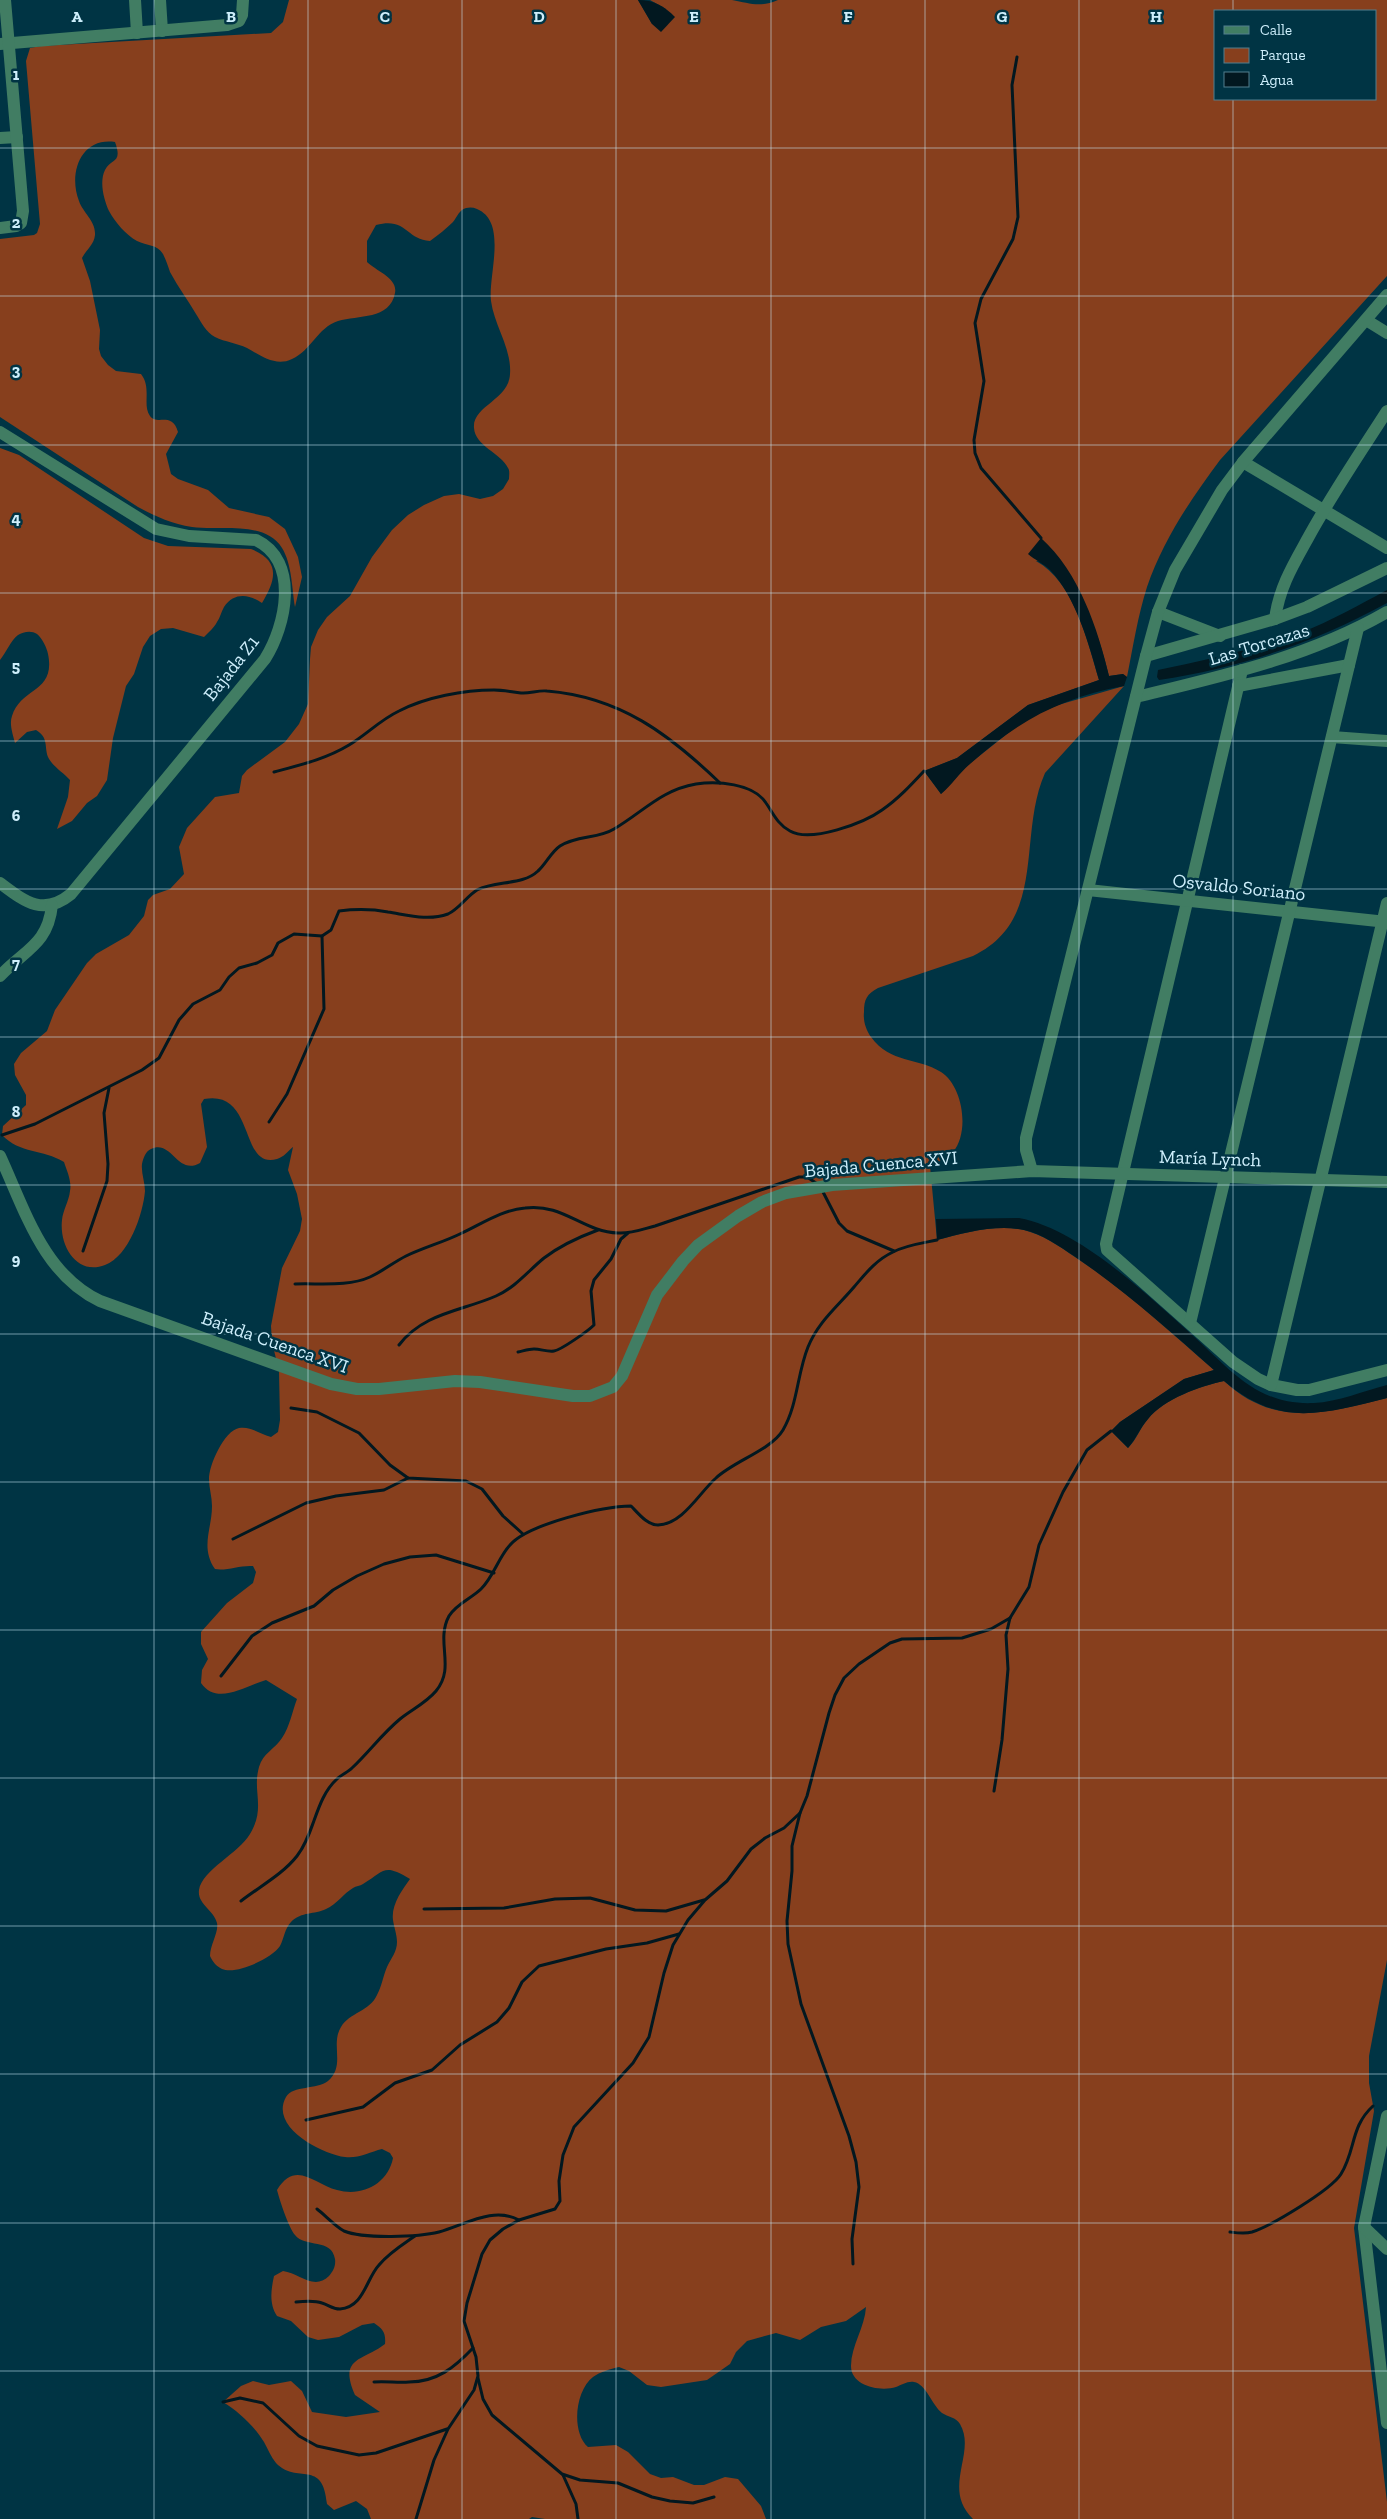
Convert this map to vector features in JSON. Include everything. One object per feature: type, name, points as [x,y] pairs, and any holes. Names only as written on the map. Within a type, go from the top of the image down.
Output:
[{"type":"street","points":[[0,228],[16,226],[23,218],[17,137],[4,43],[4,0]]},
{"type":"street","points":[[135,0],[137,33]]},
{"type":"street","points":[[160,0],[162,30]]},
{"type":"street","points":[[4,43],[234,24],[239,21],[242,15],[243,0]]},
{"type":"street","points":[[0,138],[17,137]]},
{"type":"street","points":[[1032,1171],[1026,1150],[1026,1138],[1158,612],[1187,547],[1222,490],[1243,462],[1387,295]]},
{"type":"street","points":[[1366,320],[1387,333]]},
{"type":"street","points":[[1275,619],[1282,586],[1324,510],[1387,411]]},
{"type":"street","name":"Bajada Z1","points":[[0,432],[156,529],[189,536],[256,540],[266,544],[274,551],[283,575],[283,614],[279,632],[266,659],[71,894],[52,905]]},
{"type":"street","points":[[1243,462],[1387,548]]},
{"type":"street","points":[[1146,656],[1275,619],[1307,607],[1387,568]]},
{"type":"street","points":[[1158,612],[1220,636]]},
{"type":"street","name":"Las Torcazas","points":[[1136,697],[1242,670],[1314,648],[1358,628],[1387,612]]},
{"type":"street","points":[[1190,1323],[1358,628]]},
{"type":"street","points":[[1238,686],[1349,666]]},
{"type":"street","points":[[1242,670],[1107,1234],[1107,1250],[1245,1371],[1271,1385],[1309,1390],[1387,1370]]},
{"type":"street","points":[[1332,737],[1387,740]]},
{"type":"street","points":[[0,883],[30,904],[52,905],[50,922],[42,938],[0,976]]},
{"type":"street","name":"Osvaldo Soriano","points":[[1088,890],[1384,922]]},
{"type":"street","points":[[1271,1385],[1384,922],[1387,903]]},
{"type":"street","name":"Bajada Cuenca XVI","points":[[0,1156],[44,1250],[68,1281],[83,1293],[100,1301],[331,1384],[357,1389],[379,1389],[455,1381],[480,1382],[573,1396],[590,1396],[613,1387],[622,1376],[657,1295],[669,1278],[698,1245],[710,1235],[762,1202],[809,1187],[1032,1171]]},
{"type":"street","name":"María Lynch","points":[[1032,1171],[1387,1182]]},
{"type":"street","points":[[1387,2117],[1364,2227],[1385,2384],[1387,2423]]},
{"type":"street","points":[[1364,2227],[1387,2249]]},
{"type":"green space","points":[[289,0],[638,0],[652,24],[666,9],[650,0],[732,0],[766,4],[778,0],[1387,0],[1387,276],[1220,460],[1188,505],[1169,536],[1147,587],[1138,620],[1127,677],[1123,674],[1109,676],[1089,614],[1075,585],[1057,557],[1036,561],[1060,583],[1069,597],[1084,630],[1099,680],[1028,705],[957,758],[924,771],[941,794],[968,765],[1026,719],[1058,705],[1124,686],[1045,773],[1037,797],[1032,823],[1027,875],[1021,899],[1012,921],[996,940],[973,956],[874,990],[866,1000],[864,1022],[871,1037],[879,1046],[896,1056],[932,1067],[941,1072],[949,1079],[959,1098],[962,1122],[958,1143],[951,1154],[930,1166],[937,1240],[980,1230],[1002,1228],[1024,1230],[1044,1238],[1111,1283],[1214,1370],[1184,1379],[1120,1422],[1111,1431],[1128,1448],[1148,1419],[1163,1405],[1183,1394],[1224,1381],[1243,1396],[1263,1406],[1282,1411],[1322,1412],[1387,1398],[1387,1960],[1369,2056],[1369,2083],[1374,2111],[1354,2228],[1387,2502],[1387,2519],[973,2519],[964,2507],[960,2495],[959,2483],[965,2447],[964,2435],[960,2424],[954,2418],[942,2413],[922,2387],[914,2382],[896,2387],[875,2388],[861,2383],[852,2373],[851,2366],[855,2344],[866,2307],[846,2321],[821,2327],[800,2340],[776,2333],[747,2341],[736,2352],[730,2364],[707,2380],[661,2387],[647,2385],[629,2371],[619,2367],[593,2377],[582,2392],[577,2412],[577,2422],[579,2432],[588,2447],[616,2445],[628,2452],[650,2474],[661,2478],[673,2477],[694,2485],[704,2485],[725,2477],[738,2479],[761,2506],[766,2519],[545,2519],[532,2517],[529,2519],[371,2519],[367,2509],[356,2501],[334,2510],[327,2504],[325,2490],[320,2481],[308,2474],[284,2469],[276,2463],[264,2442],[251,2425],[223,2402],[241,2386],[253,2381],[269,2385],[291,2381],[302,2391],[312,2412],[346,2417],[380,2412],[355,2395],[349,2373],[355,2362],[385,2344],[383,2332],[374,2323],[362,2325],[339,2337],[318,2340],[308,2337],[291,2321],[277,2316],[272,2302],[274,2276],[283,2271],[312,2282],[318,2282],[329,2276],[333,2270],[335,2259],[333,2252],[329,2248],[299,2239],[295,2235],[284,2213],[277,2190],[291,2176],[299,2175],[306,2176],[337,2190],[356,2192],[364,2190],[380,2181],[390,2167],[393,2158],[390,2153],[382,2149],[359,2156],[345,2157],[324,2151],[312,2145],[291,2128],[285,2119],[283,2108],[289,2093],[323,2084],[333,2075],[337,2062],[338,2034],[341,2027],[349,2018],[370,2005],[374,2000],[395,1952],[397,1937],[393,1920],[394,1909],[398,1898],[410,1879],[394,1871],[380,1872],[363,1884],[349,1890],[330,1907],[322,1911],[299,1916],[287,1927],[280,1946],[276,1951],[254,1964],[236,1970],[218,1967],[210,1956],[217,1923],[213,1914],[203,1903],[199,1895],[199,1890],[207,1875],[245,1841],[255,1824],[258,1808],[257,1776],[259,1767],[263,1758],[285,1733],[297,1699],[266,1680],[223,1694],[208,1690],[201,1683],[202,1670],[208,1659],[201,1644],[201,1632],[227,1603],[253,1583],[256,1572],[253,1566],[215,1569],[208,1553],[207,1545],[212,1514],[209,1479],[218,1449],[233,1430],[247,1428],[271,1437],[278,1432],[280,1420],[279,1371],[272,1342],[271,1326],[282,1268],[300,1231],[302,1219],[297,1194],[288,1170],[293,1147],[277,1159],[265,1159],[257,1153],[240,1116],[232,1106],[221,1099],[204,1099],[201,1104],[207,1147],[200,1163],[192,1166],[186,1165],[170,1152],[158,1147],[148,1151],[142,1164],[144,1200],[138,1222],[128,1244],[114,1260],[105,1265],[95,1267],[86,1266],[78,1262],[67,1249],[64,1240],[62,1220],[70,1184],[64,1162],[9,1141],[2,1135],[3,1126],[26,1105],[26,1095],[15,1075],[14,1064],[21,1053],[47,1031],[55,1010],[87,963],[96,954],[129,935],[144,916],[148,900],[153,895],[170,889],[184,874],[179,847],[187,828],[215,797],[239,793],[242,776],[247,770],[285,742],[299,724],[308,704],[311,647],[318,630],[327,617],[350,596],[372,557],[392,530],[408,515],[444,496],[459,494],[480,499],[493,496],[503,489],[509,479],[509,469],[500,458],[483,445],[475,434],[474,428],[475,420],[479,414],[498,397],[508,383],[510,365],[506,346],[491,301],[494,250],[492,225],[486,216],[477,209],[466,208],[462,210],[445,230],[430,241],[415,237],[394,224],[376,225],[367,241],[367,262],[386,275],[393,283],[395,293],[392,302],[387,308],[372,315],[346,319],[331,324],[299,355],[280,362],[263,357],[243,346],[215,337],[206,330],[173,278],[161,251],[137,241],[129,235],[109,211],[104,196],[102,180],[107,166],[117,157],[115,142],[103,142],[93,145],[86,151],[80,159],[75,179],[79,201],[95,230],[93,242],[82,258],[90,281],[100,330],[99,349],[101,356],[116,371],[141,374],[146,385],[147,407],[150,416],[156,420],[168,420],[175,426],[178,432],[166,454],[171,474],[178,479],[208,490],[229,508],[269,517],[285,529],[298,557],[302,577],[295,607],[288,561],[282,548],[265,533],[241,528],[192,527],[157,516],[138,507],[0,417],[0,239],[34,235],[37,233],[40,224],[26,61],[30,48],[271,33],[283,22]]},
{"type":"green space","points":[[0,448],[19,455],[144,538],[168,546],[251,549],[267,559],[273,572],[273,579],[262,603],[247,596],[232,599],[224,607],[219,619],[204,637],[173,628],[161,629],[150,636],[143,647],[134,674],[126,686],[113,738],[107,780],[97,796],[87,803],[72,821],[57,829],[68,797],[70,780],[48,757],[43,736],[40,733],[36,730],[27,732],[15,743],[11,726],[11,719],[16,707],[47,676],[49,667],[47,649],[37,634],[25,632],[15,637],[0,660]]},
{"type":"water","points":[[638,0],[658,4],[675,17],[661,32],[652,24]]},
{"type":"water","points":[[1041,538],[1066,567],[1085,602],[1099,639],[1109,676],[1123,674],[1127,677],[1124,686],[1080,697],[1041,713],[987,749],[941,794],[924,771],[957,758],[1028,705],[1099,680],[1091,651],[1067,594],[1050,570],[1028,554]]},
{"type":"water","points":[[1387,590],[1387,603],[1333,630],[1277,652],[1189,675],[1159,680],[1157,677],[1158,670],[1230,654],[1302,632],[1334,618]]},
{"type":"water","points":[[1019,1218],[1042,1224],[1088,1249],[1132,1282],[1231,1371],[1259,1391],[1276,1398],[1294,1402],[1314,1403],[1341,1398],[1387,1385],[1387,1398],[1342,1409],[1302,1413],[1264,1406],[1244,1396],[1224,1381],[1183,1394],[1163,1405],[1148,1419],[1128,1448],[1111,1431],[1120,1422],[1184,1379],[1214,1370],[1128,1296],[1074,1256],[1044,1237],[1024,1230],[1002,1228],[980,1230],[937,1240],[936,1219]]},
{"type":"waterway","points":[[1017,57],[1012,85],[1018,217],[1013,239],[981,299],[975,323],[984,381],[974,440],[975,453],[981,468],[1041,538]]},
{"type":"waterway","points":[[274,772],[313,761],[340,750],[392,715],[421,702],[445,695],[470,691],[497,690],[524,693],[544,691],[598,701],[642,721],[682,749],[720,783]]},
{"type":"waterway","points":[[2,1135],[35,1124],[142,1070],[159,1058],[179,1020],[193,1004],[220,990],[229,977],[239,968],[257,963],[272,955],[278,943],[294,934],[322,936],[331,930],[339,911],[370,910],[426,917],[448,914],[477,890],[532,876],[560,846],[573,840],[608,832],[662,796],[696,784],[724,783],[744,787],[760,796],[779,822],[790,831],[811,835],[851,826],[874,815],[899,797],[924,771]]},
{"type":"waterway","points":[[269,1122],[287,1094],[324,1009],[322,936]]},
{"type":"waterway","points":[[83,1251],[107,1181],[108,1164],[104,1113],[109,1088]]},
{"type":"waterway","points":[[295,1284],[333,1284],[361,1280],[375,1275],[406,1256],[455,1236],[500,1214],[517,1209],[538,1208],[551,1210],[594,1228],[628,1233],[655,1226],[799,1177],[807,1177],[816,1183]]},
{"type":"waterway","points":[[822,1190],[839,1223],[847,1231],[894,1251]]},
{"type":"waterway","points":[[399,1345],[409,1334],[431,1319],[496,1296],[516,1283],[550,1253],[598,1230]]},
{"type":"waterway","points":[[518,1352],[532,1349],[557,1350],[594,1325],[591,1291],[594,1280],[611,1259],[621,1239],[628,1233]]},
{"type":"waterway","points":[[241,1901],[278,1874],[297,1856],[308,1837],[324,1796],[337,1779],[352,1768],[393,1725],[436,1691],[442,1682],[444,1673],[444,1635],[449,1616],[485,1584],[510,1545],[519,1537],[549,1523],[603,1509],[631,1506],[650,1523],[658,1525],[667,1523],[683,1514],[716,1478],[732,1466],[770,1444],[783,1430],[792,1410],[804,1357],[812,1338],[828,1315],[867,1272],[887,1255],[915,1244],[937,1240]]},
{"type":"waterway","points":[[291,1408],[317,1412],[359,1433],[390,1465],[408,1478],[466,1481],[482,1489],[503,1516],[523,1534]]},
{"type":"waterway","points":[[994,1791],[1002,1740],[1008,1669],[1006,1635],[1010,1618],[1029,1587],[1039,1545],[1063,1492],[1087,1450],[1111,1431]]},
{"type":"waterway","points":[[233,1539],[306,1503],[336,1496],[384,1490],[408,1478]]},
{"type":"waterway","points":[[221,1676],[252,1636],[272,1623],[314,1606],[333,1590],[357,1576],[384,1564],[410,1557],[436,1555],[494,1573]]},
{"type":"waterway","points":[[416,2519],[434,2460],[448,2429],[474,2390],[478,2376],[476,2357],[464,2321],[467,2303],[482,2254],[490,2240],[503,2229],[519,2220],[555,2209],[560,2201],[559,2181],[563,2155],[574,2127],[633,2063],[649,2037],[664,1973],[673,1945],[688,1920],[705,1900],[727,1881],[751,1849],[765,1838],[784,1828],[800,1813],[807,1796],[829,1713],[835,1695],[844,1678],[859,1664],[890,1643],[902,1639],[962,1638],[991,1629],[1010,1618]]},
{"type":"waterway","points":[[800,1813],[792,1846],[792,1871],[787,1921],[788,1944],[801,2004],[849,2136],[856,2162],[859,2187],[852,2239],[853,2264]]},
{"type":"waterway","points":[[424,1909],[504,1908],[555,1899],[590,1898],[635,1910],[666,1911],[704,1900]]},
{"type":"waterway","points":[[306,2120],[363,2107],[395,2083],[432,2070],[460,2045],[497,2022],[509,2008],[522,1982],[539,1966],[606,1949],[647,1943],[679,1934]]},
{"type":"waterway","points":[[1230,2232],[1247,2233],[1261,2228],[1300,2207],[1326,2189],[1341,2174],[1346,2165],[1360,2122],[1373,2106]]},
{"type":"waterway","points":[[317,2209],[344,2231],[353,2234],[377,2236],[430,2234],[489,2216],[509,2216],[519,2220]]},
{"type":"waterway","points":[[296,2302],[316,2301],[337,2309],[348,2307],[364,2292],[375,2271],[383,2261],[415,2236]]},
{"type":"waterway","points":[[374,2382],[419,2381],[437,2376],[452,2367],[473,2348]]},
{"type":"waterway","points":[[478,2378],[483,2399],[492,2415],[562,2474],[580,2480],[618,2483],[652,2497],[670,2501],[693,2503],[714,2497]]},
{"type":"waterway","points":[[223,2402],[240,2398],[263,2403],[299,2436],[317,2446],[359,2455],[376,2453],[447,2429]]},
{"type":"waterway","points":[[563,2475],[576,2504],[578,2519]]}]
